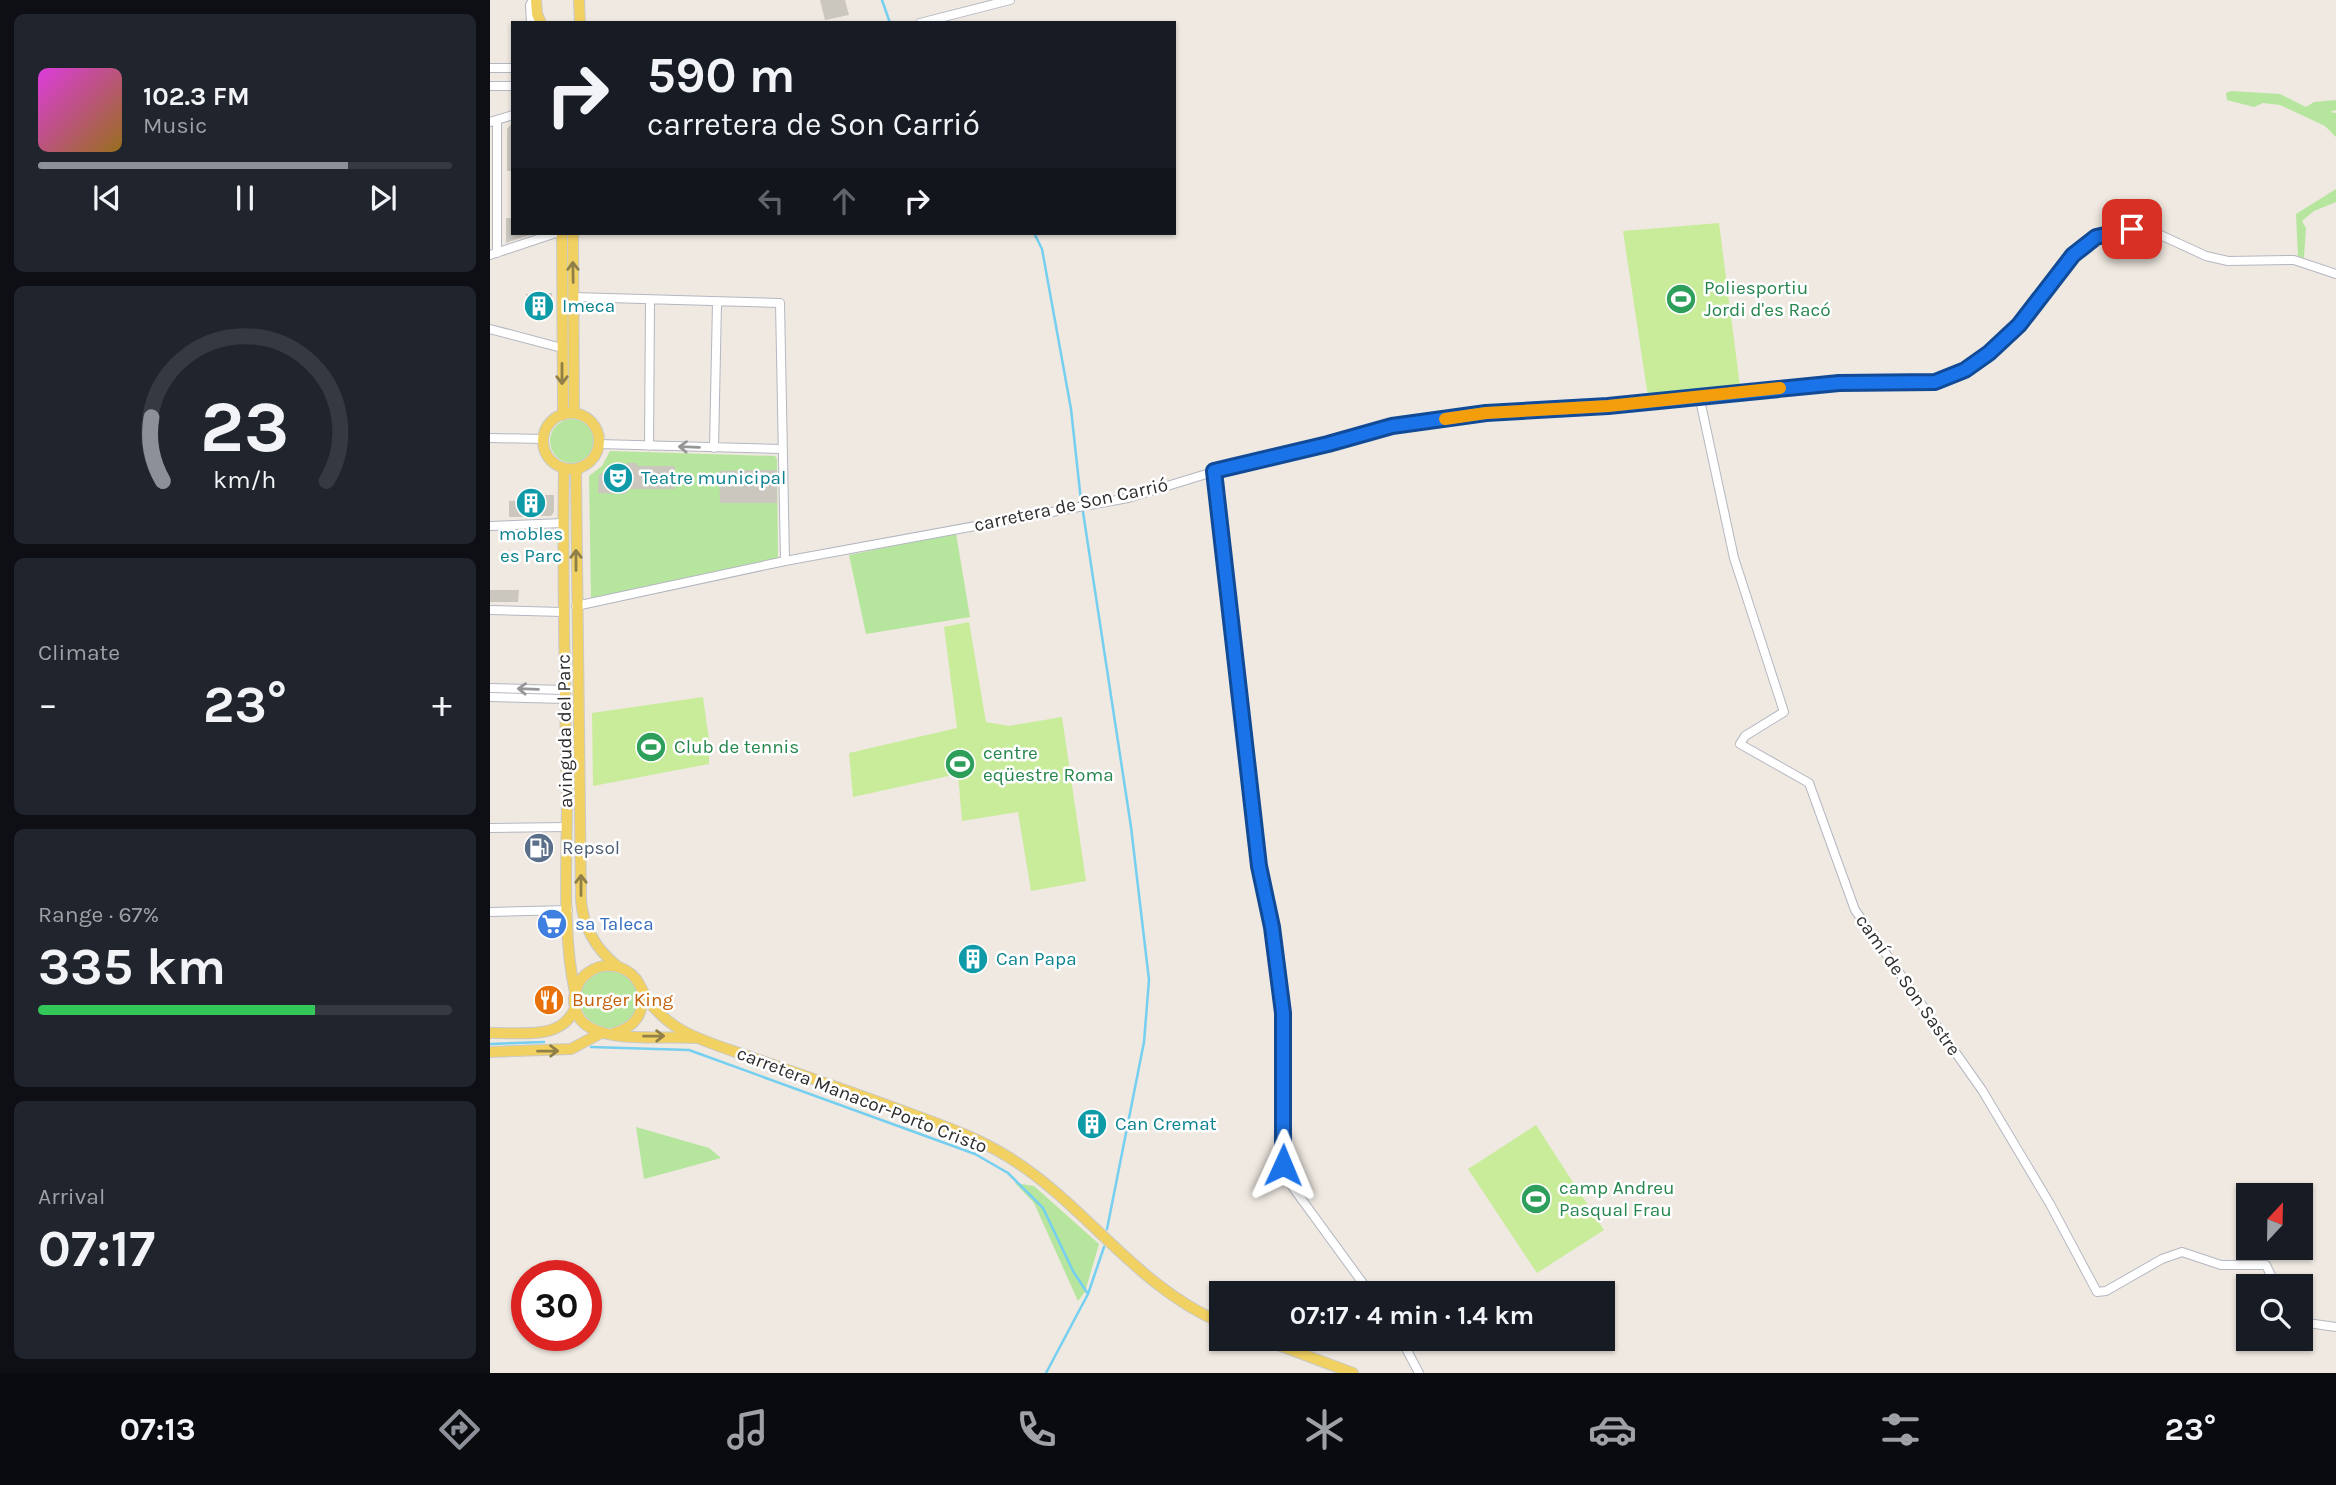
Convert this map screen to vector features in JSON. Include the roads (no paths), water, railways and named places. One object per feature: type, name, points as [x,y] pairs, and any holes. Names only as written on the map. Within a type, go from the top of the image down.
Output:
[{"type":"main road","points":[[535,0],[540,21]]},
{"type":"main road","points":[[579,0],[580,21]]},
{"type":"main road","points":[[562,235],[562,415]]},
{"type":"main road","points":[[573,235],[575,413]]},
{"type":"main road","points":[[575,413],[593,423],[599,444],[589,463],[579,468],[564,468],[552,461],[545,452],[543,439],[549,425],[562,415],[575,413]]},
{"type":"main road","name":"avinguda del Parc","points":[[564,468],[562,612],[568,910],[570,971],[575,993]]},
{"type":"main road","name":"avinguda del Parc","points":[[579,468],[576,473],[576,606],[582,910],[592,939],[617,967]]},
{"type":"main road","points":[[490,1033],[558,1029],[569,1023],[575,1009],[575,993],[588,972],[599,967],[617,967],[633,976],[642,992],[665,1019],[696,1038]]},
{"type":"main road","points":[[490,1052],[571,1049],[606,1033],[624,1030],[638,1017],[643,1005],[642,992]]},
{"type":"main road","points":[[575,1009],[588,1027],[606,1033],[696,1038]]},
{"type":"main road","name":"carretera Manacor-Porto Cristo","points":[[696,1038],[890,1106],[959,1132],[993,1149],[1052,1189],[1151,1281],[1209,1317]]},
{"type":"main road","points":[[1294,1351],[1353,1373]]},
{"type":"street","points":[[531,21],[530,5],[535,0]]},
{"type":"street","points":[[928,21],[1010,0]]},
{"type":"street","points":[[490,68],[511,68]]},
{"type":"street","points":[[490,86],[511,86]]},
{"type":"street","points":[[511,116],[494,121],[494,254],[550,235]]},
{"type":"street","name":"carretera de Son Carrió","points":[[576,606],[785,561],[1119,500],[1214,471],[1392,426],[1486,413],[1608,406],[1839,383],[1921,383],[1948,377],[1965,370],[1989,353],[2019,325],[2073,255],[2096,237],[2114,232],[2132,229],[2156,233],[2206,256],[2228,261],[2294,260],[2336,274]]},
{"type":"street","points":[[573,297],[780,303],[785,561]]},
{"type":"street","points":[[649,446],[650,300]]},
{"type":"street","points":[[715,448],[717,303]]},
{"type":"street","points":[[490,329],[562,348]]},
{"type":"street","name":"camí de Son Sastre","points":[[1699,395],[1734,558],[1784,712],[1745,736],[1740,744],[1809,783],[1855,910],[1982,1090],[2050,1204],[2096,1292],[2105,1291],[2162,1259],[2182,1252],[2221,1265],[2266,1265],[2270,1274]]},
{"type":"street","points":[[490,438],[543,439]]},
{"type":"street","points":[[599,444],[782,449]]},
{"type":"street","points":[[1214,471],[1259,866],[1272,927],[1283,1013],[1283,1165],[1289,1182],[1361,1281]]},
{"type":"street","points":[[490,526],[563,523]]},
{"type":"street","points":[[490,610],[562,612]]},
{"type":"street","points":[[490,688],[565,695]]},
{"type":"street","points":[[490,697],[565,695]]},
{"type":"street","points":[[490,828],[567,827]]},
{"type":"street","points":[[490,912],[568,910]]},
{"type":"street","points":[[2313,1324],[2336,1327]]},
{"type":"street","points":[[1407,1351],[1419,1373]]},
{"type":"waterway","points":[[882,0],[889,21]]},
{"type":"waterway","points":[[1035,235],[1042,249],[1071,409],[1081,501]]},
{"type":"waterway","points":[[1083,512],[1131,827],[1149,980],[1144,1042],[1107,1229]]},
{"type":"waterway","points":[[490,1044],[544,1042]]},
{"type":"waterway","points":[[591,1047],[689,1050],[975,1154],[1008,1173],[1043,1208],[1073,1271],[1088,1294],[1046,1373]]},
{"type":"waterway","points":[[1088,1294],[1104,1247]]},
{"type":"place","name":"Poliesportiu Jordi d'es Racó","points":[[1681,299]]},
{"type":"place","name":"Imeca","points":[[539,306]]},
{"type":"place","name":"Teatre municipal","points":[[618,478]]},
{"type":"place","name":"mobles es Parc","points":[[531,503]]},
{"type":"place","name":"Club de tennis","points":[[651,747]]},
{"type":"place","name":"centre eqüestre Roma","points":[[960,764]]},
{"type":"place","name":"Repsol","points":[[539,848]]},
{"type":"place","name":"sa Taleca","points":[[552,924]]},
{"type":"place","name":"Can Papa","points":[[973,959]]},
{"type":"place","name":"Burger King","points":[[549,1000]]},
{"type":"place","name":"Can Cremat","points":[[1092,1124]]},
{"type":"place","name":"camp Andreu Pasqual Frau","points":[[1536,1199]]}]
